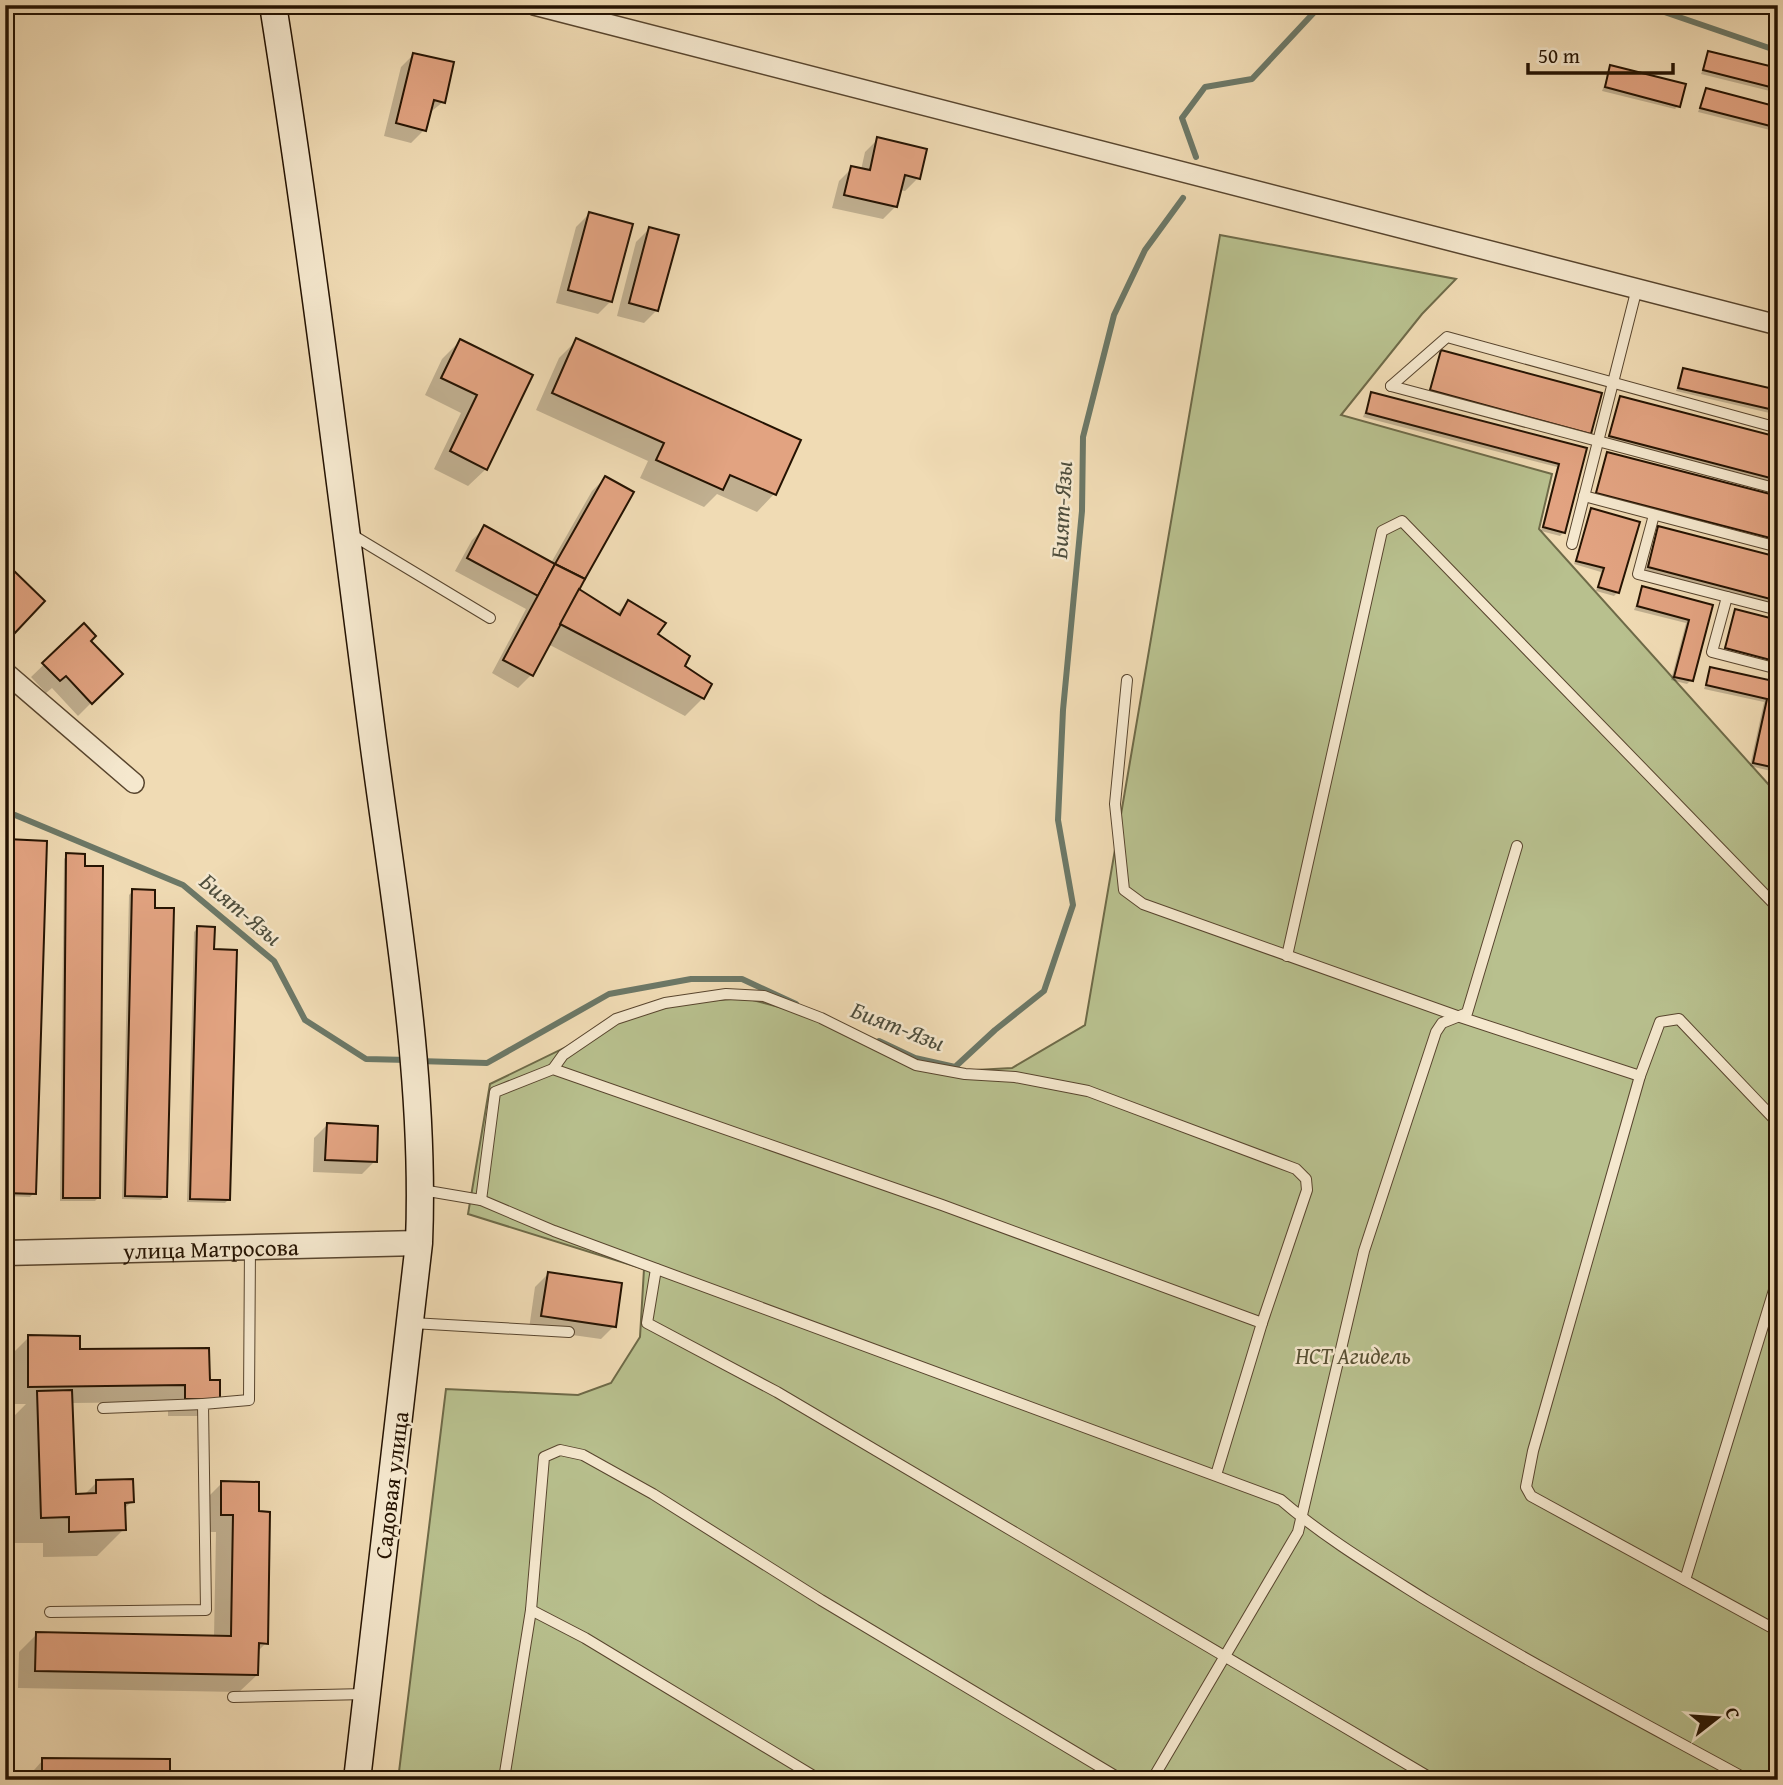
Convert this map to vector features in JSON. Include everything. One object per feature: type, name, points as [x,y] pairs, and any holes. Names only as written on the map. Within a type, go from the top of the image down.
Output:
[{"type":"main road","name":"Садовая улица","points":[[272,5],[346,531],[416,1088],[421,1190],[419,1242],[356,1780]]},
{"type":"street","points":[[534,5],[1778,325]]},
{"type":"street","points":[[5,672],[134,783]]},
{"type":"street","name":"улица Матросова","points":[[5,1253],[419,1242]]},
{"type":"lane","points":[[1572,544],[1637,288]]},
{"type":"lane","points":[[1778,428],[1613,385],[1447,337],[1391,386],[1778,489]]},
{"type":"lane","points":[[1584,496],[1778,547]]},
{"type":"lane","points":[[1654,515],[1638,574],[1778,610]]},
{"type":"lane","points":[[1287,956],[1382,531],[1402,522],[1778,908]]},
{"type":"lane","points":[[346,531],[490,618]]},
{"type":"lane","points":[[1727,597],[1712,652],[1778,669]]},
{"type":"lane","points":[[1127,680],[1115,804],[1124,890],[1143,904],[1287,956],[1640,1076]]},
{"type":"lane","points":[[1152,1780],[1298,1532],[1364,1251],[1436,1032],[1443,1023],[1467,1013],[1517,846]]},
{"type":"lane","points":[[481,1200],[495,1092],[553,1069],[563,1055],[616,1019],[665,1003],[726,994],[764,996],[821,1018],[916,1065],[965,1074],[1014,1077],[1088,1091],[1296,1169],[1306,1179],[1307,1190],[1262,1323],[1216,1475]]},
{"type":"lane","points":[[1778,1123],[1679,1019],[1660,1022],[1640,1076],[1533,1451],[1527,1487],[1531,1496],[1778,1631]]},
{"type":"lane","points":[[553,1069],[942,1205],[1262,1323]]},
{"type":"lane","points":[[421,1190],[481,1200],[656,1269],[1281,1500],[1301,1517],[1485,1636],[1748,1780]]},
{"type":"lane","points":[[103,1408],[249,1400],[250,1247]]},
{"type":"lane","points":[[656,1269],[647,1323],[777,1392],[1434,1780]]},
{"type":"lane","points":[[1685,1580],[1778,1277]]},
{"type":"lane","points":[[410,1323],[569,1332]]},
{"type":"lane","points":[[50,1612],[206,1610],[204,1404]]},
{"type":"lane","points":[[505,1780],[531,1611],[544,1457],[560,1450],[583,1455],[653,1494],[821,1600],[1122,1780]]},
{"type":"lane","points":[[531,1611],[585,1638],[820,1780]]},
{"type":"lane","points":[[233,1697],[366,1694]]},
{"type":"green space","name":"НСТ Агидель","points":[[1220,235],[1456,279],[1422,314],[1341,415],[1552,474],[1539,529],[1778,795],[1778,1780],[398,1780],[446,1389],[578,1395],[611,1383],[640,1337],[644,1269],[468,1214],[490,1084],[632,1015],[691,1002],[745,998],[805,1014],[939,1072],[1012,1068],[1085,1025]]},
{"type":"building","points":[[1708,51],[1778,68],[1778,89],[1703,70]]},
{"type":"building","points":[[413,53],[454,62],[445,103],[434,100],[426,131],[396,123]]},
{"type":"building","points":[[1610,65],[1686,84],[1680,107],[1605,87]]},
{"type":"building","points":[[1706,88],[1778,107],[1778,128],[1700,108]]},
{"type":"building","points":[[877,137],[927,149],[920,179],[905,175],[897,207],[844,195],[851,166],[870,170]]},
{"type":"building","points":[[589,212],[633,224],[612,302],[568,290]]},
{"type":"building","points":[[649,227],[679,235],[658,311],[629,303]]},
{"type":"building","points":[[576,338],[801,440],[776,495],[730,475],[723,490],[656,460],[664,443],[552,393]]},
{"type":"building","points":[[460,339],[533,375],[487,470],[450,451],[477,395],[441,378]]},
{"type":"building","points":[[1441,350],[1602,393],[1591,434],[1430,390]]},
{"type":"building","points":[[1683,368],[1778,390],[1778,411],[1678,388]]},
{"type":"building","points":[[1371,392],[1587,448],[1565,533],[1543,527],[1559,464],[1366,413]]},
{"type":"building","points":[[1620,396],[1778,437],[1778,480],[1609,436]]},
{"type":"building","points":[[1607,452],[1778,496],[1778,540],[1596,493]]},
{"type":"building","points":[[605,476],[634,492],[585,579],[555,564]]},
{"type":"building","points":[[1591,508],[1640,522],[1619,593],[1598,587],[1604,568],[1576,561]]},
{"type":"building","points":[[484,525],[555,564],[538,596],[467,558]]},
{"type":"building","points":[[1658,526],[1778,557],[1778,601],[1648,567]]},
{"type":"building","points":[[555,564],[585,579],[533,676],[503,660]]},
{"type":"building","points":[[10,567],[45,601],[13,635],[5,628],[5,571]]},
{"type":"building","points":[[1642,586],[1713,605],[1693,681],[1674,677],[1689,620],[1637,606]]},
{"type":"building","points":[[579,589],[620,615],[628,600],[666,623],[658,634],[690,656],[685,666],[712,684],[704,699],[560,624]]},
{"type":"building","points":[[1735,609],[1778,620],[1778,662],[1725,648]]},
{"type":"building","points":[[84,623],[96,636],[91,641],[123,674],[92,704],[66,676],[60,681],[42,663]]},
{"type":"building","points":[[1710,667],[1778,682],[1776,768],[1753,763],[1767,699],[1706,685]]},
{"type":"building","points":[[7,839],[47,841],[36,1194],[5,1193]]},
{"type":"building","points":[[66,853],[85,854],[85,866],[103,866],[100,1198],[63,1198]]},
{"type":"building","points":[[132,889],[155,890],[155,908],[174,908],[167,1197],[125,1196]]},
{"type":"building","points":[[197,926],[215,927],[214,949],[237,950],[230,1200],[190,1199]]},
{"type":"building","points":[[327,1123],[378,1126],[377,1162],[325,1160]]},
{"type":"building","points":[[548,1272],[622,1283],[616,1327],[541,1316]]},
{"type":"building","points":[[28,1335],[80,1336],[80,1349],[209,1348],[210,1380],[220,1380],[220,1399],[185,1399],[185,1385],[28,1387]]},
{"type":"building","points":[[72,1390],[76,1494],[96,1493],[96,1480],[133,1479],[134,1502],[125,1503],[126,1530],[69,1532],[69,1517],[41,1518],[37,1391]]},
{"type":"building","points":[[221,1481],[259,1482],[259,1511],[270,1512],[268,1644],[259,1643],[258,1675],[35,1671],[36,1632],[231,1636],[233,1515],[221,1515]]},
{"type":"building","points":[[42,1758],[170,1759],[170,1780],[42,1780]]},
{"type":"waterway","name":"Бият-Язы","points":[[1196,157],[1182,118],[1205,87],[1252,79],[1321,5]]},
{"type":"waterway","name":"Бият-Язы","points":[[1644,5],[1778,51]]},
{"type":"waterway","name":"Бият-Язы","points":[[879,1041],[915,1058],[955,1067],[995,1030],[1044,991],[1073,905],[1058,820],[1063,710],[1082,511],[1083,437],[1114,315],[1145,250],[1183,198]]},
{"type":"waterway","name":"Бият-Язы","points":[[5,817],[15,815],[183,885],[274,961],[305,1020],[366,1059],[408,1060]]},
{"type":"waterway","name":"Бият-Язы","points":[[418,1061],[487,1063],[609,994],[691,979],[742,979],[796,1004]]}]
